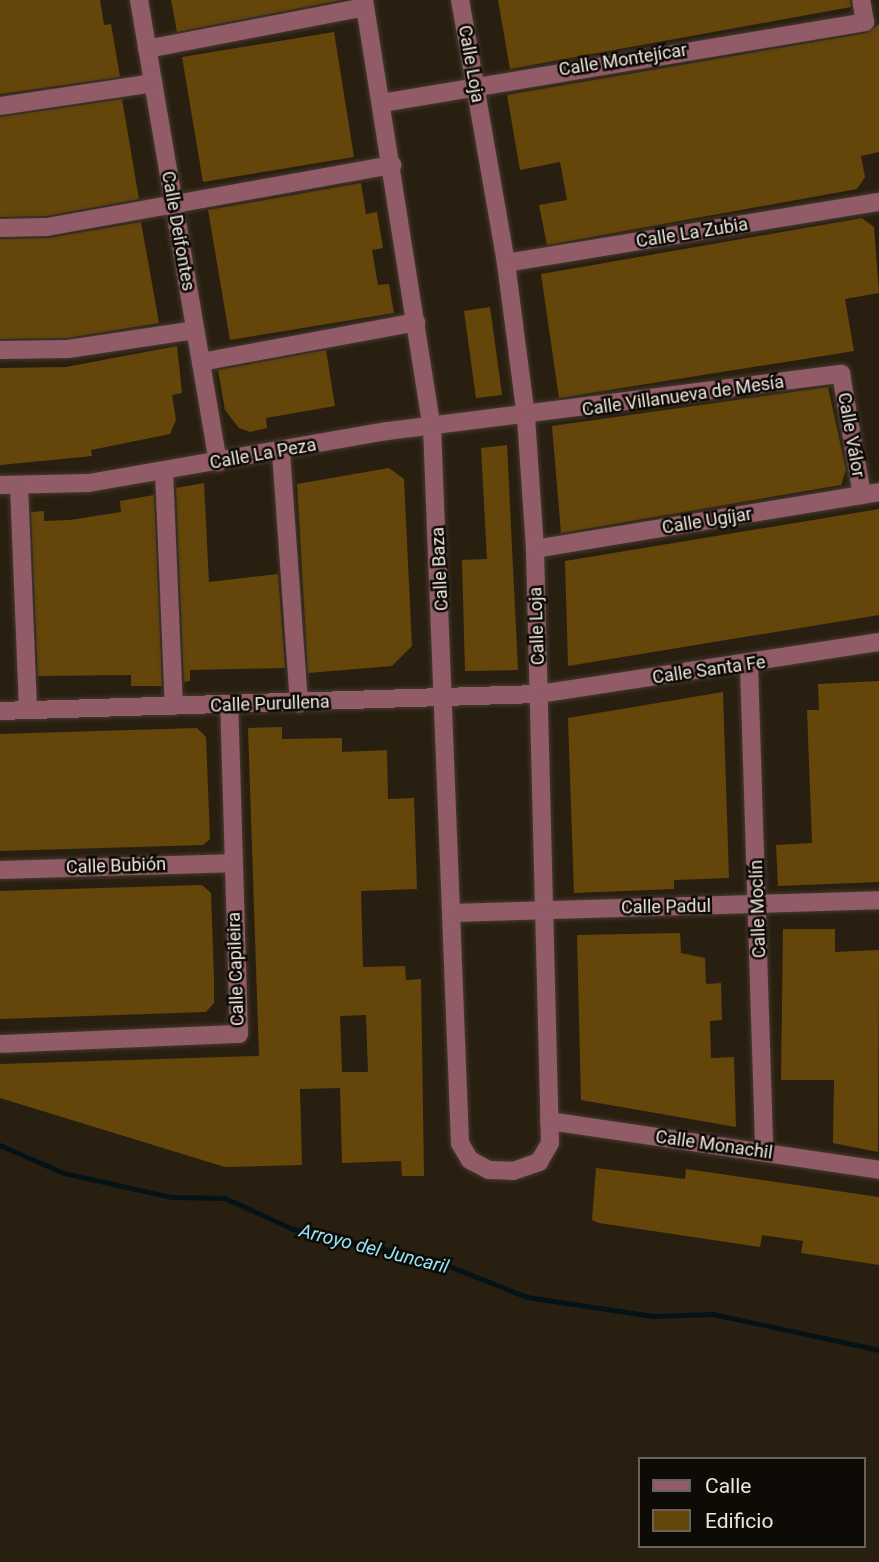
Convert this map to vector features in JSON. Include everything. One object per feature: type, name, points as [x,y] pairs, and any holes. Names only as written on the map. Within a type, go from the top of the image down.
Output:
[{"type":"street","name":"Calle Deifontes","points":[[139,0],[218,462]]},
{"type":"street","name":"Calle Loja","points":[[460,0],[506,263],[526,417],[535,549],[550,1143],[539,1162],[513,1171],[489,1170],[470,1160],[460,1143]]},
{"type":"street","name":"Calle Montejícar","points":[[382,103],[474,83],[864,22],[861,0]]},
{"type":"street","points":[[147,49],[364,4]]},
{"type":"street","name":"Calle Baza","points":[[364,4],[432,427],[445,698],[460,1143]]},
{"type":"street","points":[[0,106],[36,104],[153,83]]},
{"type":"street","points":[[0,228],[47,227],[392,165]]},
{"type":"street","name":"Calle La Zubia","points":[[506,263],[879,202]]},
{"type":"street","points":[[201,362],[416,322]]},
{"type":"street","points":[[0,351],[68,349],[195,330]]},
{"type":"street","name":"Calle Villanueva de Mesía","points":[[526,417],[841,374]]},
{"type":"street","name":"Calle Válor","points":[[841,374],[870,494]]},
{"type":"street","name":"Calle La Peza","points":[[0,485],[89,483],[432,427],[526,417]]},
{"type":"street","points":[[281,452],[299,703]]},
{"type":"street","points":[[164,471],[174,706]]},
{"type":"street","points":[[19,485],[29,710]]},
{"type":"street","name":"Calle Ugíjar","points":[[535,549],[870,494]]},
{"type":"street","name":"Calle Santa Fe","points":[[539,695],[749,665],[879,642]]},
{"type":"street","name":"Calle Moclín","points":[[749,665],[764,1152]]},
{"type":"street","name":"Calle Purullena","points":[[0,711],[539,695]]},
{"type":"street","name":"Calle Capileira","points":[[0,1044],[239,1034],[231,863],[229,706]]},
{"type":"street","name":"Calle Bubión","points":[[0,870],[231,863]]},
{"type":"street","name":"Calle Padul","points":[[453,913],[879,900]]},
{"type":"street","name":"Calle Monachil","points":[[549,1121],[879,1170]]},
{"type":"building","points":[[0,0],[100,0],[104,25],[111,24],[120,77],[0,94]]},
{"type":"building","points":[[171,0],[341,0],[177,32]]},
{"type":"building","points":[[498,0],[850,0],[851,7],[510,69]]},
{"type":"building","points":[[879,24],[879,152],[861,156],[865,177],[857,189],[547,245],[539,205],[567,200],[560,162],[520,170],[507,95],[867,33]]},
{"type":"building","points":[[334,32],[354,157],[203,182],[182,57]]},
{"type":"building","points":[[122,99],[139,199],[46,216],[0,217],[0,117]]},
{"type":"building","points":[[361,183],[366,214],[377,212],[383,248],[372,250],[378,285],[389,284],[394,313],[230,340],[208,210]]},
{"type":"building","points":[[862,218],[874,227],[879,293],[845,299],[854,351],[559,398],[541,274]]},
{"type":"building","points":[[141,222],[159,323],[67,338],[0,339],[0,239],[49,238]]},
{"type":"building","points":[[490,307],[502,395],[476,398],[464,311]]},
{"type":"building","points":[[177,346],[182,393],[172,395],[176,420],[170,434],[91,450],[92,456],[0,465],[0,368],[66,367]]},
{"type":"building","points":[[326,350],[335,406],[266,418],[267,428],[250,432],[239,428],[225,410],[218,370]]},
{"type":"building","points":[[828,387],[846,470],[841,485],[561,533],[552,426]]},
{"type":"building","points":[[507,445],[518,670],[465,671],[462,560],[487,559],[481,448]]},
{"type":"building","points":[[389,468],[404,479],[412,646],[392,666],[308,673],[297,484]]},
{"type":"building","points":[[204,483],[209,582],[278,574],[285,668],[190,670],[190,681],[184,682],[176,488]]},
{"type":"building","points":[[154,495],[162,686],[131,686],[131,675],[38,676],[31,512],[44,511],[44,521],[70,520],[121,512],[120,501]]},
{"type":"building","points":[[879,509],[879,615],[568,666],[565,561]]},
{"type":"building","points":[[879,681],[879,882],[778,886],[776,845],[812,843],[807,710],[819,710],[818,684]]},
{"type":"building","points":[[723,692],[729,878],[674,880],[674,889],[574,893],[568,718]]},
{"type":"building","points":[[282,727],[282,739],[342,738],[342,752],[387,750],[388,799],[414,798],[417,889],[361,891],[363,967],[405,966],[406,980],[421,979],[424,1176],[402,1176],[401,1161],[342,1163],[340,1088],[300,1089],[302,1165],[225,1167],[0,1098],[0,1064],[259,1056],[248,728]],"holes":[[[366,1015],[368,1072],[342,1072],[340,1016]]]},
{"type":"building","points":[[197,728],[206,737],[210,839],[203,845],[0,851],[0,734]]},
{"type":"building","points":[[202,885],[211,893],[214,980],[214,1003],[206,1012],[0,1019],[0,891]]},
{"type":"building","points":[[783,929],[835,929],[835,952],[879,950],[878,1152],[833,1143],[834,1080],[781,1080]]},
{"type":"building","points":[[680,933],[681,953],[705,958],[706,984],[721,983],[722,1020],[710,1021],[711,1058],[734,1057],[736,1127],[581,1100],[577,935]]},
{"type":"building","points":[[596,1168],[685,1179],[686,1169],[879,1197],[879,1265],[801,1253],[803,1241],[762,1235],[760,1247],[599,1223],[592,1220]]},
{"type":"waterway","name":"Arroyo del Juncaril","points":[[0,1145],[64,1173],[171,1197],[225,1198],[293,1229],[434,1260],[527,1297],[653,1316],[713,1314],[879,1350]]}]
